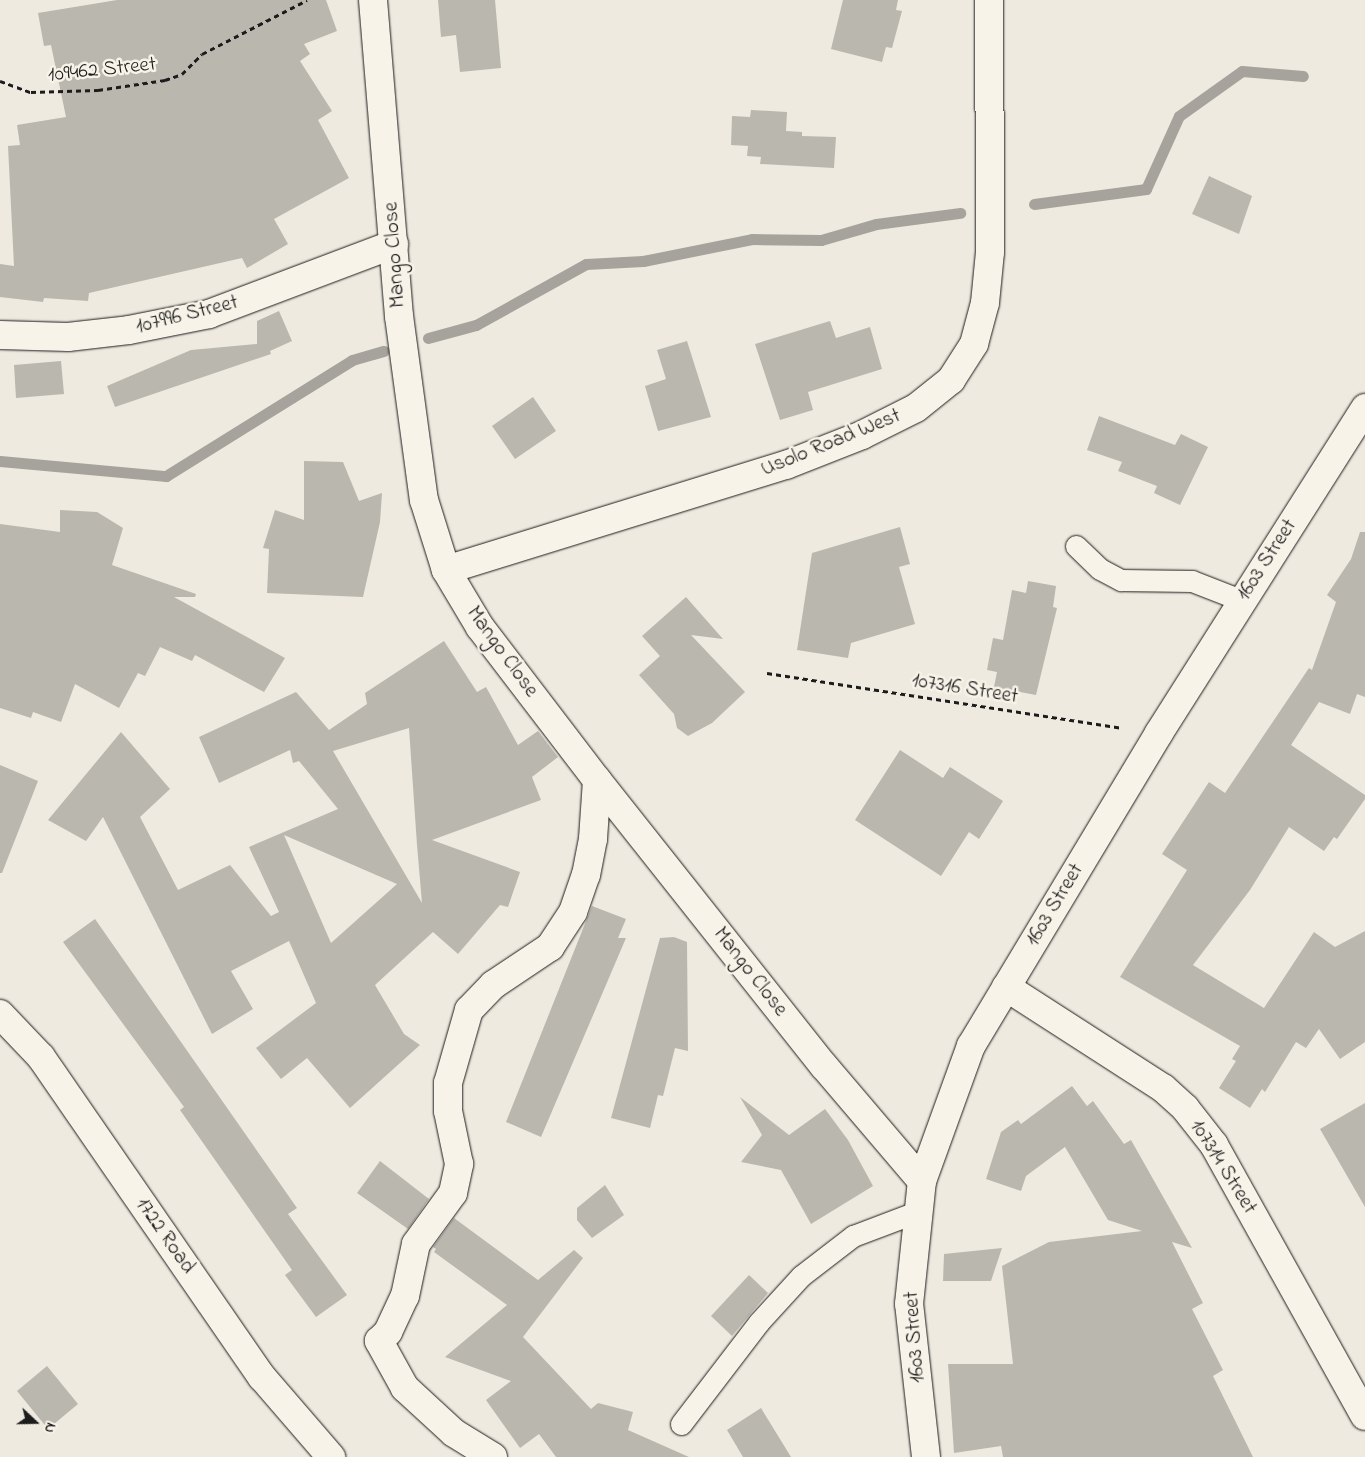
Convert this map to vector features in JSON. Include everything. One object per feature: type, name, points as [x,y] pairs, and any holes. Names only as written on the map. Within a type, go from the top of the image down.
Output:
[{"type":"street","name":"Mango Close","points":[[373,0],[399,316],[424,500],[446,570],[480,627],[597,780],[824,1066],[922,1181]]},
{"type":"street","name":"Usolo Road West","points":[[446,570],[786,465],[862,435],[916,408],[951,380],[974,344],[986,295],[990,252],[989,0]]},
{"type":"street","name":"107996 Street","points":[[0,335],[68,337],[129,330],[209,314],[394,244]]},
{"type":"street","name":"1603 Street","points":[[926,1457],[909,1304],[922,1181],[970,1046],[1241,600],[1365,408]]},
{"type":"street","points":[[493,1457],[454,1433],[405,1388],[379,1341],[388,1332],[405,1296],[416,1244],[453,1193],[459,1164],[448,1111],[448,1083],[469,1010],[493,985],[550,947],[573,912],[586,875],[593,839],[597,780]]},
{"type":"street","name":"107314 Street","points":[[1006,987],[1163,1088],[1185,1108],[1214,1145],[1365,1416]]},
{"type":"street","name":"1722 Road","points":[[0,1014],[41,1057],[262,1377],[331,1457]]},
{"type":"lane","points":[[1076,546],[1100,568],[1121,580],[1192,581],[1241,600]]},
{"type":"lane","points":[[682,1424],[759,1322],[801,1276],[853,1236],[919,1211]]},
{"type":"path","name":"109462 Street","points":[[0,81],[31,92],[98,90],[165,80],[182,74],[202,54],[307,0]]},
{"type":"path","name":"107316 Street","points":[[767,673],[1159,734]]},
{"type":"building","points":[[117,0],[326,0],[337,31],[304,44],[310,54],[300,61],[332,111],[318,120],[349,178],[274,219],[288,244],[247,268],[242,258],[89,293],[88,301],[44,298],[43,302],[0,297],[0,264],[14,266],[8,146],[20,145],[17,125],[66,117],[51,45],[44,46],[38,13]]},
{"type":"building","points":[[438,0],[495,0],[501,68],[460,72],[456,35],[441,37]]},
{"type":"building","points":[[843,0],[898,0],[896,10],[902,11],[892,48],[886,47],[882,62],[831,49]]},
{"type":"building","points":[[751,110],[787,112],[786,131],[802,132],[802,136],[836,137],[834,168],[760,164],[761,157],[747,156],[748,146],[731,145],[732,116],[750,117]]},
{"type":"building","points":[[1209,176],[1252,196],[1239,234],[1192,214]]},
{"type":"building","points":[[279,311],[292,341],[270,351],[271,354],[115,407],[107,386],[191,350],[257,344],[257,321]]},
{"type":"building","points":[[830,321],[836,338],[870,327],[882,369],[808,392],[813,410],[780,420],[755,344]]},
{"type":"building","points":[[687,341],[711,417],[658,431],[645,386],[666,379],[657,350]]},
{"type":"building","points":[[61,361],[64,394],[16,398],[14,365]]},
{"type":"building","points":[[533,397],[556,431],[515,459],[492,426]]},
{"type":"building","points":[[1099,416],[1175,445],[1181,434],[1208,447],[1180,505],[1154,493],[1157,486],[1118,471],[1122,462],[1087,450]]},
{"type":"building","points":[[304,461],[343,462],[359,501],[382,493],[380,522],[363,597],[267,593],[269,549],[263,548],[275,510],[304,520]]},
{"type":"building","points":[[60,510],[97,512],[123,528],[112,565],[196,594],[195,597],[174,597],[285,658],[264,692],[195,655],[192,661],[160,647],[145,676],[138,673],[119,708],[75,684],[61,722],[33,712],[31,718],[0,708],[0,524],[60,532]]},
{"type":"building","points":[[900,527],[910,564],[899,567],[915,624],[851,643],[848,658],[797,650],[812,553]]},
{"type":"building","points":[[1360,532],[1365,532],[1365,697],[1357,694],[1350,714],[1319,702],[1291,745],[1365,795],[1365,799],[1337,839],[1334,837],[1324,851],[1289,827],[1250,890],[1193,965],[1264,1008],[1314,932],[1335,947],[1365,931],[1365,1042],[1340,1059],[1319,1029],[1306,1048],[1296,1042],[1265,1092],[1262,1089],[1250,1108],[1219,1088],[1236,1061],[1232,1059],[1240,1046],[1120,977],[1187,870],[1162,854],[1209,782],[1225,793],[1309,668],[1312,670],[1336,602],[1327,595],[1351,559]]},
{"type":"building","points":[[1028,581],[1056,586],[1053,607],[1057,608],[1036,695],[994,687],[997,672],[987,670],[993,638],[1003,640],[1012,590],[1026,593]]},
{"type":"building","points":[[686,597],[723,639],[691,635],[745,692],[712,723],[688,736],[677,728],[674,714],[639,675],[660,656],[642,636]]},
{"type":"building","points":[[444,641],[477,692],[486,687],[518,745],[538,731],[558,757],[532,777],[541,800],[432,840],[520,872],[508,907],[500,905],[458,954],[433,932],[375,985],[404,1034],[420,1045],[350,1108],[307,1058],[281,1079],[256,1048],[316,1003],[289,941],[231,971],[253,1009],[212,1034],[103,817],[86,841],[48,820],[121,732],[170,789],[140,817],[178,890],[230,865],[271,916],[279,912],[249,847],[338,809],[299,761],[293,763],[290,750],[219,783],[199,737],[296,692],[329,730],[367,704],[365,693]],"holes":[[[409,728],[417,845],[422,903],[333,751]],[[284,835],[397,884],[331,943]]]},
{"type":"building","points":[[900,750],[943,778],[950,767],[1003,801],[979,839],[969,832],[941,876],[855,820]]},
{"type":"building","points":[[0,765],[38,781],[2,873],[0,873]]},
{"type":"building","points":[[592,906],[626,919],[618,938],[626,938],[541,1137],[506,1122]]},
{"type":"building","points":[[95,919],[297,1208],[288,1214],[347,1295],[316,1317],[285,1275],[292,1270],[180,1110],[184,1107],[63,942]]},
{"type":"building","points":[[674,937],[687,942],[688,1051],[675,1048],[663,1096],[658,1095],[650,1128],[611,1118],[660,938]]},
{"type":"building","points":[[1072,1086],[1087,1106],[1093,1101],[1124,1144],[1131,1140],[1192,1248],[1172,1242],[1203,1303],[1192,1309],[1223,1370],[1213,1376],[1253,1457],[1003,1457],[1001,1446],[954,1453],[948,1364],[1013,1364],[1002,1266],[1049,1242],[1142,1231],[1108,1220],[1065,1147],[1026,1176],[1021,1191],[986,1179],[1001,1132],[1018,1120],[1021,1124]]},
{"type":"building","points":[[740,1097],[789,1135],[825,1109],[848,1140],[873,1186],[811,1224],[781,1170],[741,1162],[762,1135]]},
{"type":"building","points":[[1365,1103],[1365,1207],[1320,1129]]},
{"type":"building","points":[[380,1161],[429,1199],[408,1229],[357,1193]]},
{"type":"building","points":[[605,1185],[624,1215],[592,1238],[577,1220],[577,1208]]},
{"type":"building","points":[[454,1218],[538,1280],[574,1250],[583,1258],[523,1337],[591,1409],[598,1403],[633,1412],[628,1430],[689,1457],[556,1457],[539,1434],[520,1448],[486,1400],[511,1381],[445,1357],[507,1305],[434,1252],[436,1249],[433,1247]]},
{"type":"building","points":[[1002,1248],[991,1281],[943,1281],[944,1254]]},
{"type":"building","points":[[749,1275],[768,1293],[732,1336],[711,1316]]},
{"type":"building","points":[[47,1366],[78,1404],[48,1429],[17,1391]]},
{"type":"building","points":[[761,1408],[791,1457],[743,1457],[727,1430]]},
{"type":"waterway","points":[[1034,204],[1146,189],[1179,116],[1242,71],[1303,76]]},
{"type":"waterway","points":[[428,338],[476,325],[586,264],[643,261],[752,239],[821,240],[876,224],[960,213]]},
{"type":"waterway","points":[[0,461],[166,476],[352,360],[384,351]]}]
